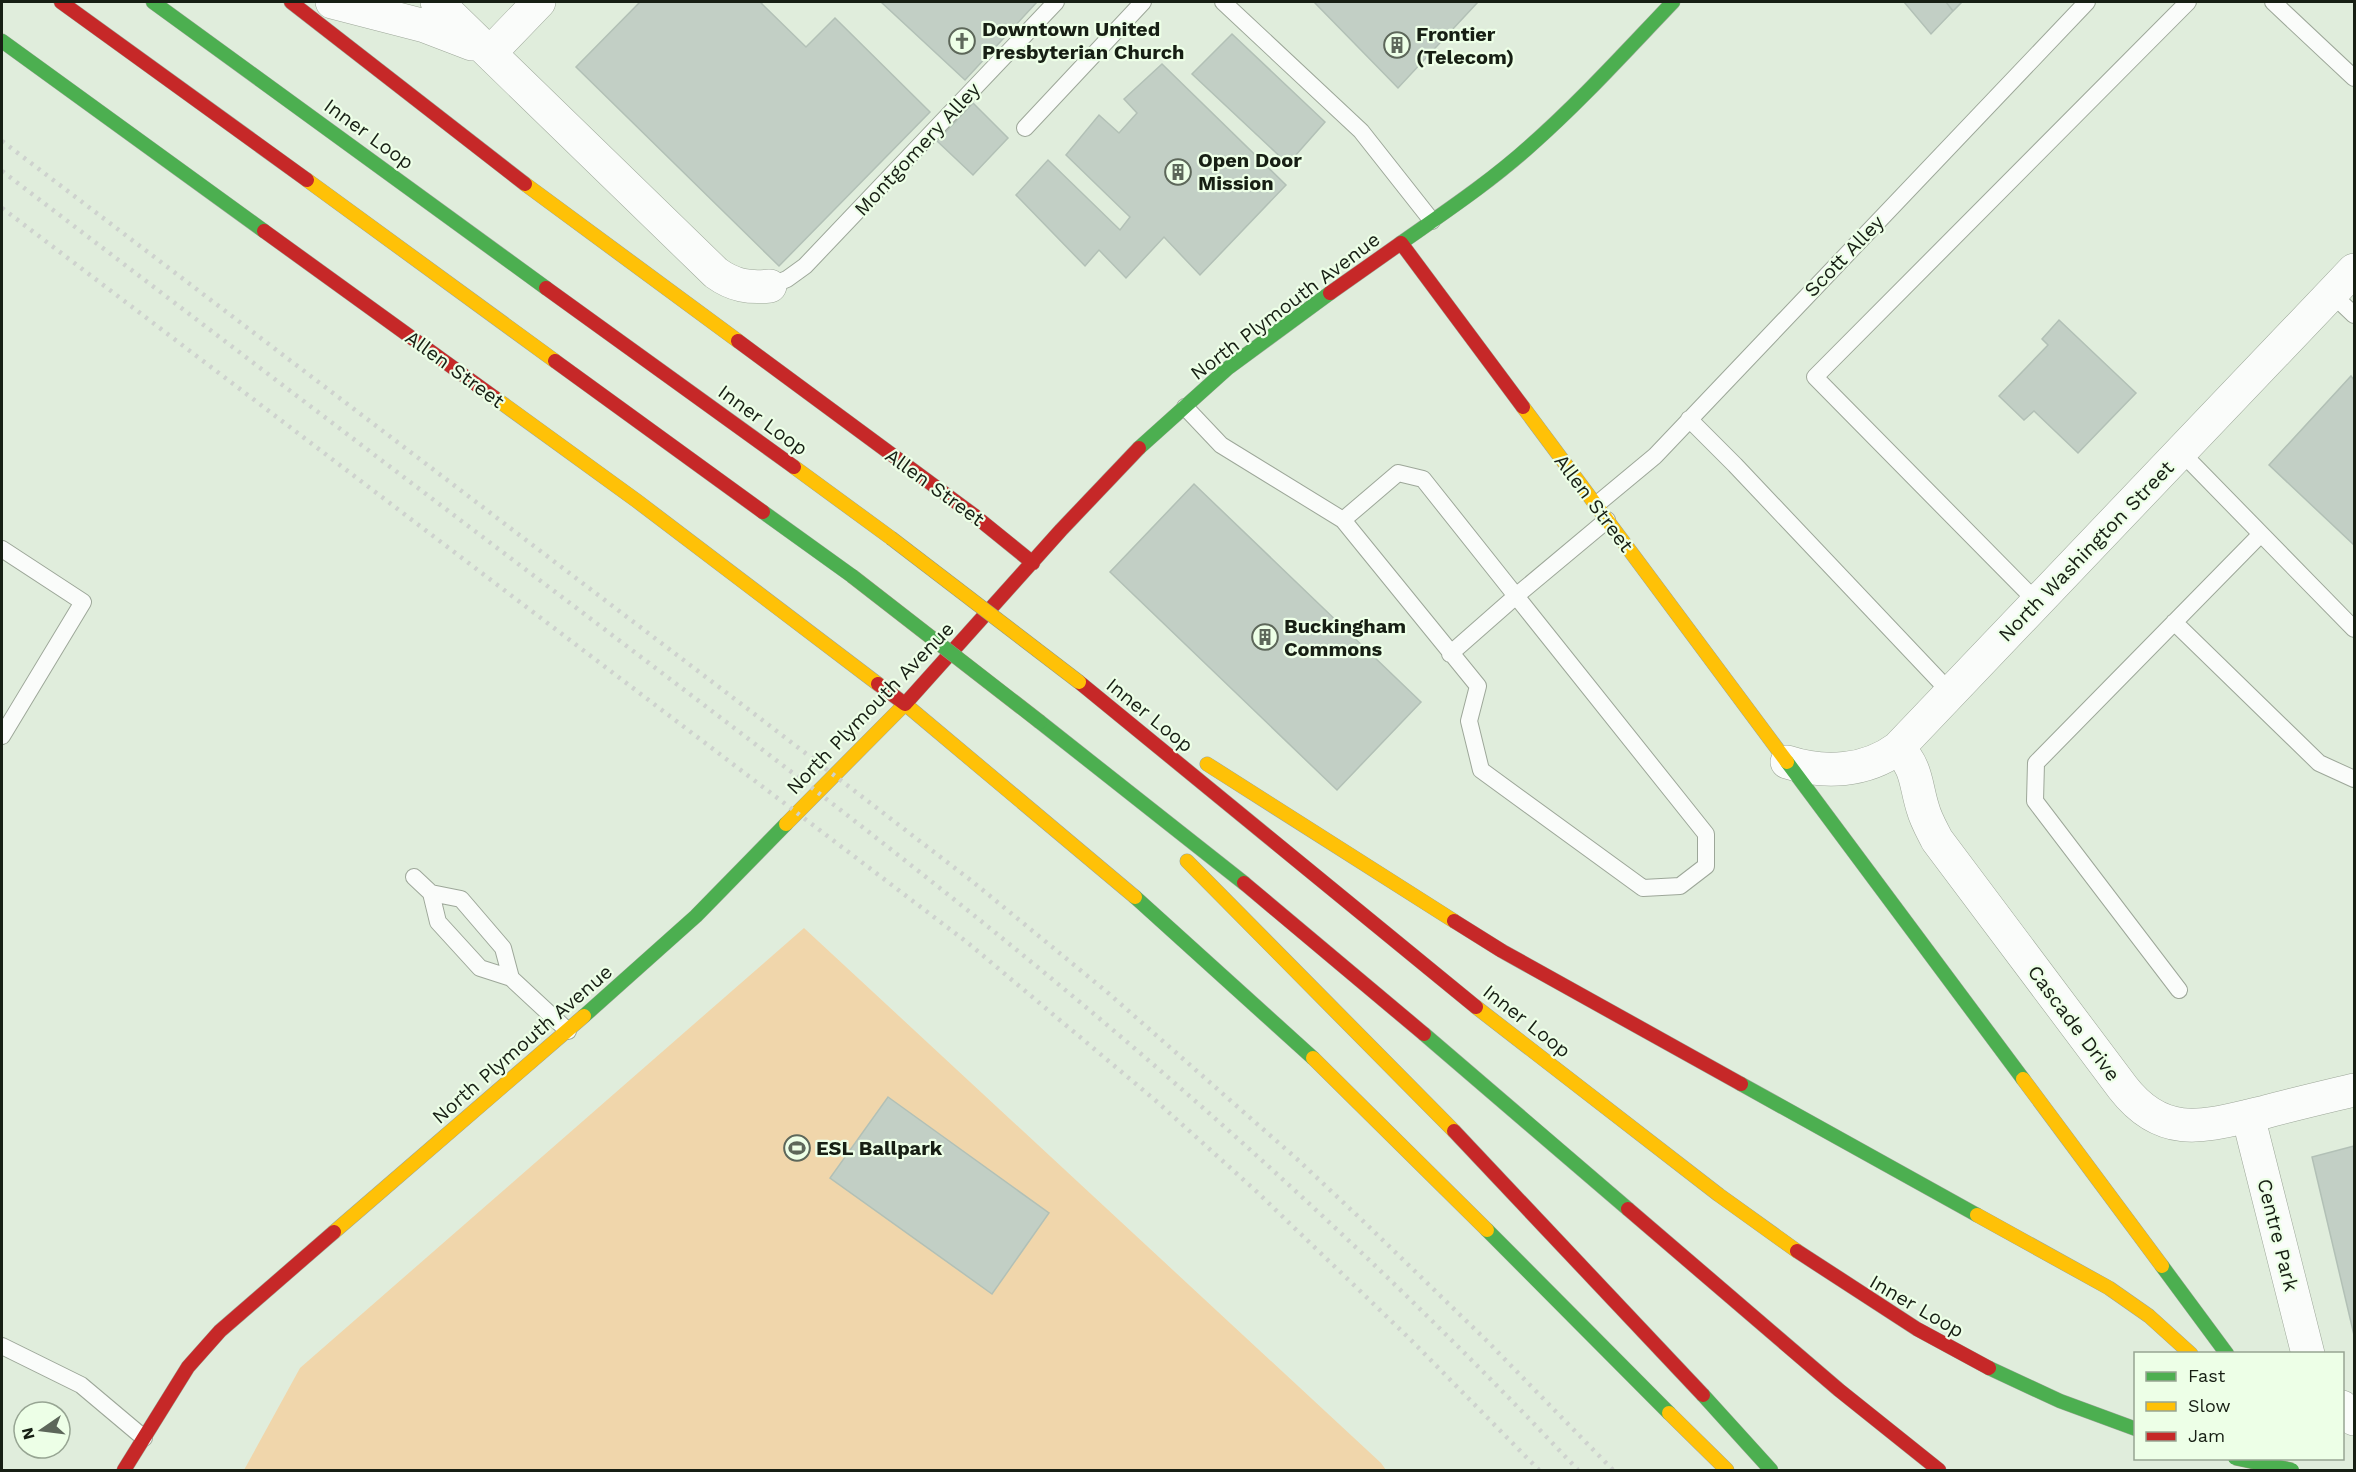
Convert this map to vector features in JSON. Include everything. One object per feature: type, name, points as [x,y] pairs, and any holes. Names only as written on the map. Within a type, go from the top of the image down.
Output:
[{"type":"main road","points":[[61,2],[852,576],[1040,722],[1321,946],[1839,1390],[1939,1470]]},
{"type":"main road","name":"Inner Loop","points":[[153,2],[891,538],[1079,681],[1430,970],[1704,1185],[1798,1254],[1863,1298],[1998,1374],[2061,1402],[2134,1428]]},
{"type":"main road","name":"Allen Street","points":[[291,2],[511,174],[975,516],[1033,563]]},
{"type":"main road","name":"North Plymouth Avenue","points":[[124,1470],[188,1367],[220,1330],[568,1031],[696,916],[904,704],[1116,473],[1185,407],[1228,368],[1256,347],[1504,168],[1583,97],[1673,2]]},
{"type":"main road","name":"Allen Street","points":[[2,41],[637,501],[904,704],[1108,873],[1319,1063],[1727,1470]]},
{"type":"main road","name":"Allen Street","points":[[1401,243],[2226,1352]]},
{"type":"main road","points":[[1079,681],[1178,745]]},
{"type":"main road","points":[[1040,722],[1159,834]]},
{"type":"main road","points":[[1197,758],[1502,951],[2109,1288],[2149,1316],[2190,1352]]},
{"type":"main road","points":[[1175,850],[1453,1128],[1701,1392],[1771,1470]]},
{"type":"main road","points":[[2244,1460],[2290,1470]]},
{"type":"street","points":[[332,2],[425,26],[449,34],[490,53]]},
{"type":"street","points":[[437,2],[717,273],[737,285],[770,286]]},
{"type":"street","points":[[490,53],[539,2]]},
{"type":"street","name":"North Washington Street","points":[[1787,762],[1816,769],[1845,768],[1872,762],[1898,748],[2181,451],[2343,304],[2355,270]]},
{"type":"street","name":"Cascade Drive","points":[[1898,748],[1916,773],[1923,810],[1937,840],[2132,1100],[2153,1117],[2176,1124],[2204,1125],[2355,1090]]},
{"type":"street","name":"Centre Park","points":[[2248,1116],[2308,1352]]},
{"type":"street","points":[[2344,1408],[2355,1419]]},
{"type":"lane","name":"Montgomery Alley","points":[[770,286],[787,279],[805,266],[1056,2]]},
{"type":"lane","points":[[1025,128],[1143,2]]},
{"type":"lane","points":[[1223,2],[1361,131],[1432,221]]},
{"type":"lane","name":"Scott Alley","points":[[1596,505],[1655,456],[2087,2]]},
{"type":"lane","points":[[2037,602],[1815,377],[2188,2]]},
{"type":"lane","points":[[2273,2],[2355,78]]},
{"type":"lane","points":[[1185,407],[1221,445],[1343,520],[1478,686],[1469,721],[1481,770],[1643,888],[1680,886],[1707,867],[1706,834],[1423,479],[1398,473],[1343,520]]},
{"type":"lane","points":[[1689,419],[1950,692]]},
{"type":"lane","points":[[2181,451],[2355,629]]},
{"type":"lane","points":[[1450,654],[1607,520]]},
{"type":"lane","points":[[2179,990],[2035,801],[2036,763],[2261,534]]},
{"type":"lane","points":[[2,549],[83,602],[2,736]]},
{"type":"lane","points":[[2174,622],[2319,763],[2355,779]]},
{"type":"lane","points":[[414,877],[430,893],[438,922],[480,968],[511,978],[568,1031]]},
{"type":"lane","points":[[430,893],[461,899],[503,948],[511,978]]},
{"type":"lane","points":[[2,1346],[81,1385],[144,1438]]},
{"type":"shaded area","name":"ESL Ballpark","points":[[804,928],[1386,1470],[244,1470],[300,1368]]},
{"type":"building","points":[[640,2],[760,2],[806,47],[835,18],[930,112],[779,266],[576,67]]},
{"type":"building","name":"Downtown United Presbyterian Church","points":[[881,2],[1037,2],[965,80]]},
{"type":"building","name":"Frontier (Telecom)","points":[[1314,2],[1478,2],[1398,88]]},
{"type":"building","points":[[1904,2],[1946,2],[1953,11],[1931,34]]},
{"type":"building","points":[[1946,2],[1962,2],[1953,11]]},
{"type":"building","name":"Open Door Mission","points":[[1232,34],[1325,122],[1288,164],[1192,74]]},
{"type":"building","name":"Open Door Mission","points":[[1162,64],[1286,185],[1200,275],[1164,237],[1126,278],[1099,250],[1085,266],[1016,195],[1048,160],[1120,230],[1130,217],[1066,155],[1099,115],[1119,133],[1137,113],[1124,99]]},
{"type":"building","points":[[973,103],[1008,138],[973,175],[937,141]]},
{"type":"building","points":[[2059,320],[2136,393],[2078,453],[2034,411],[2024,420],[1999,396],[2048,345],[2042,339]]},
{"type":"building","points":[[2351,376],[2354,380],[2354,545],[2269,465]]},
{"type":"building","name":"Buckingham Commons","points":[[1194,484],[1421,702],[1337,790],[1110,572]]},
{"type":"building","points":[[888,1097],[1049,1213],[992,1294],[830,1178]]},
{"type":"building","points":[[2354,1146],[2354,1335],[2312,1157]]},
{"type":"railway","points":[[2,141],[973,882],[1107,992],[1297,1159],[1363,1221],[1486,1340],[1613,1470]]},
{"type":"railway","points":[[2,171],[738,731],[1029,960],[1170,1079],[1328,1221],[1430,1319],[1578,1470]]},
{"type":"railway","points":[[2,208],[968,943],[1155,1100],[1256,1191],[1409,1338],[1539,1470]]},
{"type":"traffic: fast","points":[[153,2],[546,288]]},
{"type":"traffic: fast","points":[[1401,243],[1483,184],[1530,146],[1585,94],[1673,2]]},
{"type":"traffic: fast","points":[[2,41],[264,231]]},
{"type":"traffic: fast","points":[[1139,448],[1228,368],[1330,293]]},
{"type":"traffic: fast","points":[[763,512],[852,576]]},
{"type":"traffic: fast","points":[[852,576],[1040,722]]},
{"type":"traffic: fast","points":[[1040,722],[1244,883]]},
{"type":"traffic: fast","points":[[1787,762],[2023,1079]]},
{"type":"traffic: fast","points":[[584,1016],[696,916],[786,824]]},
{"type":"traffic: fast","points":[[1135,897],[1313,1058]]},
{"type":"traffic: fast","points":[[1424,1034],[1628,1209]]},
{"type":"traffic: fast","points":[[1741,1084],[1977,1215]]},
{"type":"traffic: fast","points":[[1487,1230],[1669,1413]]},
{"type":"traffic: fast","points":[[2162,1266],[2226,1352]]},
{"type":"traffic: fast","points":[[1989,1368],[2060,1401],[2134,1428]]},
{"type":"traffic: fast","points":[[1703,1395],[1771,1470]]},
{"type":"traffic: fast","points":[[2244,1460],[2292,1470]]},
{"type":"traffic: slow","points":[[307,180],[555,361]]},
{"type":"traffic: slow","points":[[525,184],[738,341]]},
{"type":"traffic: slow","points":[[495,398],[637,501],[878,684]]},
{"type":"traffic: slow","points":[[1523,407],[1787,762]]},
{"type":"traffic: slow","points":[[794,467],[891,538]]},
{"type":"traffic: slow","points":[[891,538],[1079,682]]},
{"type":"traffic: slow","points":[[786,824],[905,704]]},
{"type":"traffic: slow","points":[[905,704],[1135,897]]},
{"type":"traffic: slow","points":[[1207,764],[1454,921]]},
{"type":"traffic: slow","points":[[1187,861],[1454,1131]]},
{"type":"traffic: slow","points":[[1476,1007],[1719,1195],[1797,1251]]},
{"type":"traffic: slow","points":[[334,1232],[584,1016]]},
{"type":"traffic: slow","points":[[1313,1058],[1487,1230]]},
{"type":"traffic: slow","points":[[2023,1079],[2162,1266]]},
{"type":"traffic: slow","points":[[1977,1215],[2109,1288],[2149,1316],[2189,1352]]},
{"type":"traffic: slow","points":[[1669,1413],[1727,1470]]},
{"type":"traffic: jam","points":[[61,2],[307,180]]},
{"type":"traffic: jam","points":[[291,2],[525,184]]},
{"type":"traffic: jam","points":[[264,231],[495,398]]},
{"type":"traffic: jam","points":[[1330,293],[1401,243],[1523,407]]},
{"type":"traffic: jam","points":[[546,288],[794,467]]},
{"type":"traffic: jam","points":[[738,341],[975,516],[1033,563]]},
{"type":"traffic: jam","points":[[555,361],[763,512]]},
{"type":"traffic: jam","points":[[878,684],[905,704],[1061,530],[1139,448]]},
{"type":"traffic: jam","points":[[1079,682],[1476,1007]]},
{"type":"traffic: jam","points":[[1244,883],[1424,1034]]},
{"type":"traffic: jam","points":[[1454,921],[1502,951],[1741,1084]]},
{"type":"traffic: jam","points":[[1454,1131],[1703,1395]]},
{"type":"traffic: jam","points":[[1628,1209],[1839,1390],[1939,1470]]},
{"type":"traffic: jam","points":[[124,1470],[188,1367],[220,1331],[334,1232]]},
{"type":"traffic: jam","points":[[1797,1251],[1917,1329],[1989,1368]]},
{"type":"place","name":"Downtown United Presbyterian Church","points":[[962,41]]},
{"type":"place","name":"Frontier (Telecom)","points":[[1397,45]]},
{"type":"place","name":"Open Door Mission","points":[[1178,172]]},
{"type":"place","name":"Buckingham Commons","points":[[1265,637]]},
{"type":"place","name":"ESL Ballpark","points":[[797,1148]]}]
